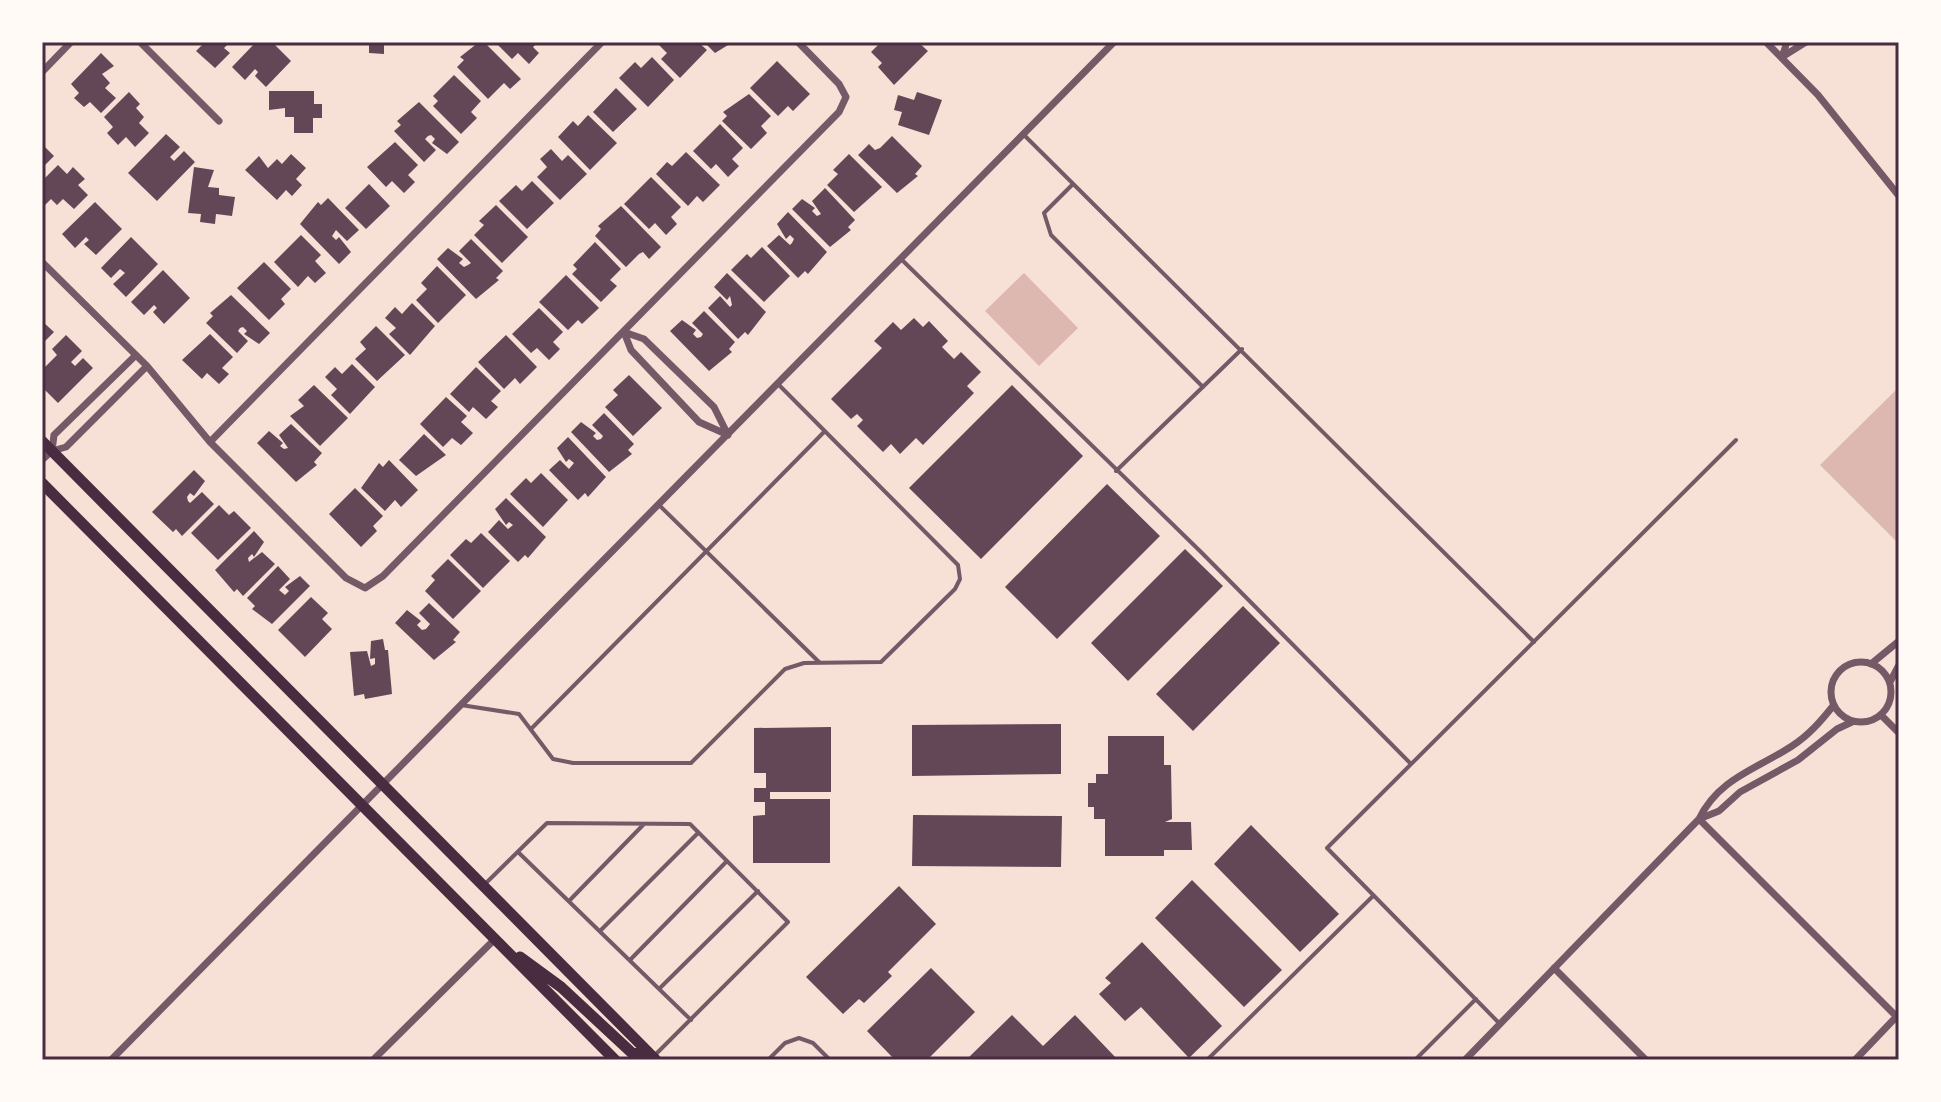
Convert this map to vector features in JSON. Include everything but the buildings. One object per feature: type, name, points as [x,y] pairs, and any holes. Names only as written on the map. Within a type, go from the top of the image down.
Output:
[{"type":"main road","points":[[42,441],[655,1059]]},
{"type":"main road","points":[[42,483],[615,1060]]},
{"type":"main road","points":[[499,942],[561,987],[632,1053],[655,1059]]},
{"type":"street","points":[[42,72],[71,42]]},
{"type":"street","points":[[140,42],[219,121]]},
{"type":"street","points":[[210,442],[602,42]]},
{"type":"street","points":[[42,262],[147,366],[210,442],[346,578],[365,588],[383,576],[839,112],[846,97],[839,84],[798,42]]},
{"type":"street","points":[[111,1060],[1114,42]]},
{"type":"street","points":[[1766,42],[1818,95],[1899,196]]},
{"type":"street","points":[[1782,57],[1787,42]]},
{"type":"street","points":[[1782,57],[1806,42]]},
{"type":"street","points":[[624,332],[644,339],[714,407],[728,435]]},
{"type":"street","points":[[624,332],[631,350],[699,422],[728,435]]},
{"type":"street","points":[[52,451],[54,435],[136,355]]},
{"type":"street","points":[[42,460],[52,451],[66,447],[147,366]]},
{"type":"street","points":[[1871,664],[1899,641]]},
{"type":"street","points":[[1852,722],[1833,706],[1831,687],[1839,671],[1856,662],[1871,664],[1883,670],[1890,682]]},
{"type":"street","points":[[1699,819],[1719,811],[1747,788],[1798,760],[1837,729],[1852,722],[1868,722],[1881,715],[1890,702],[1890,682],[1899,665]]},
{"type":"street","points":[[1465,1060],[1699,819],[1708,799],[1724,785],[1790,748],[1814,729],[1833,706]]},
{"type":"street","points":[[1881,715],[1899,733]]},
{"type":"street","points":[[1699,819],[1898,1016],[1855,1060]]},
{"type":"street","points":[[373,1060],[499,942]]},
{"type":"street","points":[[1554,968],[1646,1060]]},
{"type":"lane","points":[[1023,134],[1534,642]]},
{"type":"lane","points":[[1073,184],[1044,213],[1051,235],[1203,387]]},
{"type":"lane","points":[[901,259],[1411,764]]},
{"type":"lane","points":[[1116,471],[1242,349]]},
{"type":"lane","points":[[459,704],[519,714],[553,759],[573,763],[691,763],[785,669],[793,664],[881,662],[955,589],[960,579],[958,565],[778,384]]},
{"type":"lane","points":[[532,728],[824,432]]},
{"type":"lane","points":[[1500,1024],[1327,848],[1736,440]]},
{"type":"lane","points":[[659,505],[820,663]]},
{"type":"lane","points":[[483,886],[547,823],[690,824],[758,891],[788,922],[655,1059]]},
{"type":"lane","points":[[569,901],[644,824]]},
{"type":"lane","points":[[600,931],[698,833]]},
{"type":"lane","points":[[518,852],[691,1021]]},
{"type":"lane","points":[[630,960],[727,861]]},
{"type":"lane","points":[[659,989],[758,891]]},
{"type":"lane","points":[[1207,1060],[1373,895]]},
{"type":"lane","points":[[1415,1060],[1476,999]]},
{"type":"lane","points":[[771,1059],[785,1043],[799,1038],[813,1043],[830,1060]]},
{"type":"shaded area","points":[[1024,273],[1078,328],[1039,366],[985,311]]},
{"type":"shaded area","points":[[1899,387],[1899,544],[1820,465]]}]
